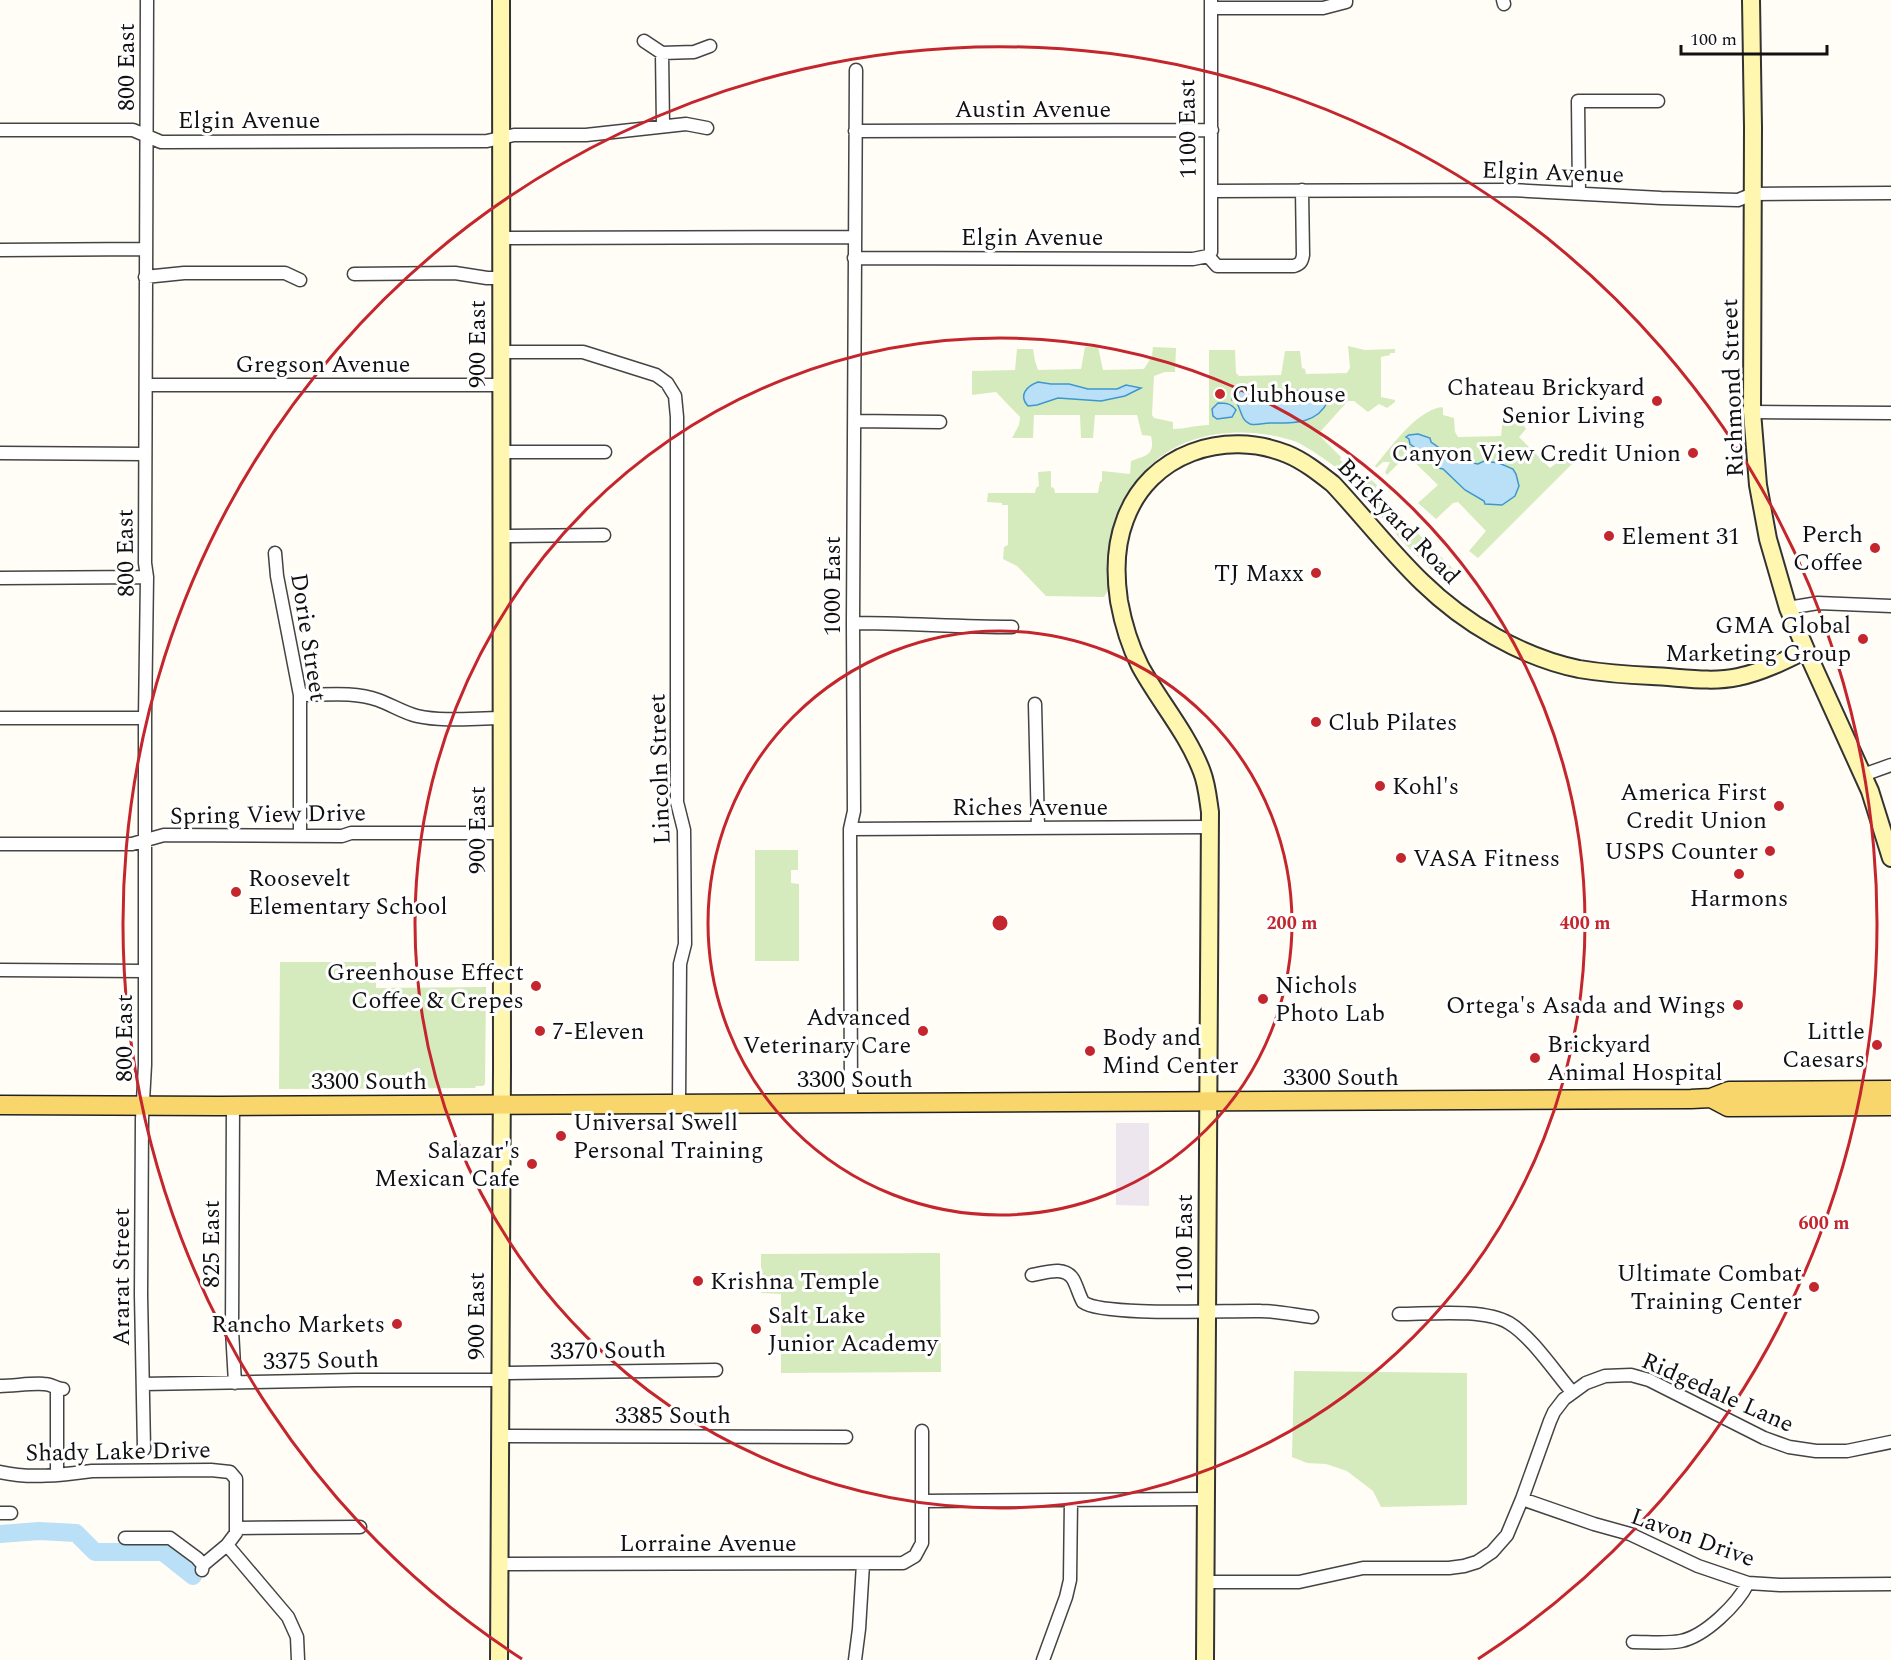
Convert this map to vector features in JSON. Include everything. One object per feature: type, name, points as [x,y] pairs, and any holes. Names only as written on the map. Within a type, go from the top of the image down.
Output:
[{"type":"main road","name":"3300 South","points":[[0,1105],[233,1106],[1711,1098],[1729,1091],[1891,1090]]},
{"type":"main road","name":"3300 South","points":[[1711,1098],[1728,1107],[1891,1106]]},
{"type":"street","name":"800 East","points":[[144,1106],[147,0]]},
{"type":"street","name":"900 East","points":[[499,1660],[501,0]]},
{"type":"street","name":"Richmond Street","points":[[1751,0],[1752,412],[1756,466],[1764,517],[1774,562],[1788,608],[1863,775],[1891,858]]},
{"type":"street","points":[[1210,4],[1323,8],[1346,1]]},
{"type":"street","name":"1100 East","points":[[1208,256],[1211,252],[1212,191],[1210,4]]},
{"type":"street","points":[[644,41],[662,53],[694,52],[710,46]]},
{"type":"street","points":[[662,53],[663,126]]},
{"type":"street","name":"1000 East","points":[[850,1102],[850,829],[854,811],[856,70]]},
{"type":"street","points":[[1579,193],[1578,101],[1658,101]]},
{"type":"street","points":[[501,138],[514,135],[590,135],[686,124],[707,128]]},
{"type":"street","name":"Elgin Avenue","points":[[0,130],[133,130],[161,142],[487,141],[501,138]]},
{"type":"street","name":"Austin Avenue","points":[[855,131],[1212,130]]},
{"type":"street","points":[[1208,256],[1217,266],[1294,266],[1299,264],[1303,255],[1302,190]]},
{"type":"street","name":"Elgin Avenue","points":[[1212,191],[1512,190],[1738,200],[1753,194],[1891,193]]},
{"type":"street","points":[[501,238],[854,237]]},
{"type":"street","points":[[0,250],[145,249]]},
{"type":"street","name":"Elgin Avenue","points":[[854,258],[1193,259],[1208,256]]},
{"type":"street","points":[[145,277],[184,273],[285,273],[300,280]]},
{"type":"street","points":[[354,274],[455,273],[501,278]]},
{"type":"street","name":"Lincoln Street","points":[[500,352],[583,352],[656,375],[667,383],[675,396],[677,417],[677,794],[684,830],[685,944],[680,964],[679,1103]]},
{"type":"street","name":"Gregson Avenue","points":[[146,385],[501,385]]},
{"type":"street","points":[[1752,412],[1891,412]]},
{"type":"street","points":[[854,421],[940,422]]},
{"type":"street","name":"Brickyard Road","points":[[1209,827],[1208,797],[1201,770],[1188,744],[1140,665],[1131,645],[1119,601],[1116,566],[1125,518],[1143,489],[1177,459],[1209,447],[1241,443],[1256,445],[1290,455],[1309,466],[1333,484],[1422,582],[1453,609],[1495,636],[1547,660],[1608,673],[1715,679],[1735,678],[1754,673],[1806,650]]},
{"type":"street","points":[[500,452],[605,452]]},
{"type":"street","points":[[0,453],[145,454]]},
{"type":"street","points":[[501,536],[604,536]]},
{"type":"street","name":"Dorie Street","points":[[276,553],[277,576],[300,695],[300,836]]},
{"type":"street","points":[[0,578],[147,577]]},
{"type":"street","points":[[1788,608],[1818,603],[1891,606]]},
{"type":"street","points":[[853,623],[1012,627]]},
{"type":"street","points":[[300,695],[364,697],[378,700],[415,716],[429,718],[501,718]]},
{"type":"street","points":[[1035,704],[1038,828]]},
{"type":"street","points":[[0,718],[145,718]]},
{"type":"street","points":[[1863,775],[1891,765]]},
{"type":"street","name":"1100 East","points":[[1205,1660],[1209,827]]},
{"type":"street","name":"Riches Avenue","points":[[850,829],[1209,827]]},
{"type":"street","name":"Spring View Drive","points":[[0,844],[132,844],[164,835],[342,836],[351,833],[501,833]]},
{"type":"street","points":[[0,970],[145,970]]},
{"type":"street","name":"Ararat Street","points":[[144,1106],[142,1119],[144,1449]]},
{"type":"street","name":"825 East","points":[[233,1106],[232,1330],[235,1383]]},
{"type":"street","points":[[1032,1275],[1057,1271],[1067,1274],[1072,1279],[1083,1302],[1090,1306],[1141,1311],[1263,1311],[1312,1317]]},
{"type":"street","points":[[1399,1314],[1480,1314],[1503,1320],[1524,1334],[1572,1392]]},
{"type":"street","name":"3370 South","points":[[500,1376],[716,1370]]},
{"type":"street","name":"Ridgedale Lane","points":[[1207,1582],[1299,1582],[1363,1568],[1464,1566],[1486,1557],[1501,1543],[1512,1524],[1554,1412],[1572,1392],[1586,1383],[1605,1376],[1632,1375],[1649,1380],[1764,1438],[1789,1447],[1816,1451],[1847,1451],[1891,1442]]},
{"type":"street","name":"3375 South","points":[[143,1384],[500,1376]]},
{"type":"street","points":[[0,1386],[48,1384],[60,1389],[57,1475]]},
{"type":"street","points":[[922,1431],[923,1501],[1206,1499]]},
{"type":"street","name":"3385 South","points":[[500,1436],[846,1437]]},
{"type":"street","name":"Shady Lake Drive","points":[[0,1472],[19,1475],[57,1475],[92,1471],[226,1470],[236,1479],[237,1528]]},
{"type":"street","name":"Lavon Drive","points":[[1522,1499],[1630,1534],[1698,1566],[1748,1583],[1891,1584]]},
{"type":"street","points":[[1043,1660],[1070,1580],[1071,1500]]},
{"type":"street","name":"Lorraine Avenue","points":[[499,1564],[903,1563],[915,1556],[922,1543],[923,1501]]},
{"type":"street","points":[[125,1538],[170,1538],[197,1558],[202,1568],[227,1545],[237,1528],[360,1527]]},
{"type":"street","points":[[227,1545],[288,1617],[297,1636],[298,1660]]},
{"type":"street","points":[[855,1660],[863,1564]]},
{"type":"street","points":[[1633,1642],[1677,1642],[1690,1638],[1734,1605],[1748,1583]]},
{"type":"shaded area","points":[[1116,1123],[1149,1123],[1149,1206],[1116,1205]]},
{"type":"green space","points":[[1348,346],[1365,350],[1395,349],[1395,353],[1381,357],[1381,397],[1395,400],[1395,402],[1387,408],[1379,404],[1368,412],[1354,401],[1348,401],[1320,432],[1322,438],[1341,457],[1340,460],[1347,465],[1342,471],[1303,445],[1291,440],[1236,432],[1200,438],[1182,444],[1152,464],[1125,502],[1111,538],[1108,591],[1104,597],[1046,596],[1017,566],[1003,559],[1004,547],[1008,545],[1008,505],[987,502],[988,493],[1035,493],[1039,486],[1038,472],[1051,471],[1051,487],[1054,488],[1055,493],[1098,493],[1102,471],[1130,474],[1131,461],[1151,451],[1152,442],[1151,436],[1142,435],[1137,415],[1095,415],[1093,438],[1081,438],[1080,415],[1034,415],[1033,438],[1012,438],[1019,425],[1020,417],[996,392],[972,395],[972,371],[1015,370],[1017,349],[1033,349],[1038,370],[1081,369],[1085,347],[1098,347],[1103,370],[1144,369],[1152,356],[1153,347],[1176,348],[1175,372],[1165,372],[1154,376],[1152,415],[1154,418],[1173,422],[1173,429],[1177,429],[1209,425],[1209,350],[1235,350],[1236,373],[1239,376],[1281,375],[1285,351],[1300,351],[1302,368],[1305,369],[1306,374],[1347,373],[1350,368]]},
{"type":"green space","points":[[1441,407],[1443,415],[1454,418],[1455,432],[1458,437],[1501,436],[1503,418],[1529,416],[1531,419],[1524,426],[1526,429],[1519,437],[1550,468],[1571,453],[1577,459],[1478,558],[1469,551],[1486,531],[1458,502],[1453,503],[1436,519],[1418,503],[1438,485],[1407,455],[1387,475],[1385,472],[1390,462],[1383,462],[1376,468],[1375,466],[1413,423],[1431,410]]},
{"type":"green space","points":[[1367,476],[1377,485],[1375,490],[1458,574],[1449,587],[1402,541],[1358,489],[1360,478]]},
{"type":"green space","points":[[755,850],[798,850],[798,870],[791,870],[791,883],[799,884],[799,961],[755,961]]},
{"type":"green space","points":[[280,962],[376,962],[376,988],[486,987],[485,1084],[475,1088],[279,1089]]},
{"type":"green space","points":[[940,1253],[941,1372],[781,1373],[781,1294],[761,1293],[761,1254]]},
{"type":"green space","points":[[1294,1371],[1467,1373],[1467,1505],[1381,1507],[1373,1491],[1347,1471],[1326,1464],[1307,1463],[1292,1457]]},
{"type":"water","points":[[1038,382],[1069,384],[1088,389],[1117,389],[1126,385],[1141,388],[1125,396],[1101,401],[1058,398],[1028,406],[1024,398],[1025,391]]},
{"type":"water","points":[[1249,389],[1263,394],[1309,390],[1324,395],[1328,401],[1317,415],[1310,419],[1253,425],[1244,420],[1237,403],[1232,400],[1232,396],[1237,395],[1241,390]]},
{"type":"water","points":[[1218,403],[1228,404],[1236,410],[1232,417],[1217,419],[1213,416],[1212,409]]},
{"type":"water","points":[[1418,434],[1430,438],[1431,442],[1454,458],[1478,464],[1484,461],[1499,463],[1513,469],[1519,486],[1515,496],[1502,505],[1485,504],[1410,444],[1406,437]]},
{"type":"waterway","points":[[0,1534],[39,1531],[76,1533],[95,1552],[163,1552],[193,1576]]},
{"type":"place","name":"Clubhouse","points":[[1220,394]]},
{"type":"place","name":"Chateau Brickyard Senior Living","points":[[1657,401]]},
{"type":"place","name":"Canyon View Credit Union","points":[[1693,453]]},
{"type":"place","name":"Element 31","points":[[1609,536]]},
{"type":"place","name":"Perch Coffee","points":[[1875,548]]},
{"type":"place","name":"TJ Maxx","points":[[1316,573]]},
{"type":"place","name":"GMA Global Marketing Group","points":[[1863,639]]},
{"type":"place","name":"Club Pilates","points":[[1316,722]]},
{"type":"place","name":"Kohl's","points":[[1380,786]]},
{"type":"place","name":"America First Credit Union","points":[[1779,806]]},
{"type":"place","name":"USPS Counter","points":[[1770,851]]},
{"type":"place","name":"VASA Fitness","points":[[1401,858]]},
{"type":"place","name":"Harmons","points":[[1739,874]]},
{"type":"place","name":"Roosevelt Elementary School","points":[[236,892]]},
{"type":"place","name":"Greenhouse Effect Coffee & Crepes","points":[[536,986]]},
{"type":"place","name":"Nichols Photo Lab","points":[[1263,999]]},
{"type":"place","name":"Ortega's Asada and Wings","points":[[1738,1005]]},
{"type":"place","name":"7-Eleven","points":[[540,1031]]},
{"type":"place","name":"Advanced Veterinary Care","points":[[923,1031]]},
{"type":"place","name":"Little Caesars","points":[[1877,1045]]},
{"type":"place","name":"Body and Mind Center","points":[[1090,1051]]},
{"type":"place","name":"Brickyard Animal Hospital","points":[[1535,1058]]},
{"type":"place","name":"Universal Swell Personal Training","points":[[561,1136]]},
{"type":"place","name":"Salazar's Mexican Cafe","points":[[532,1164]]},
{"type":"place","name":"Krishna Temple","points":[[698,1281]]},
{"type":"place","name":"Ultimate Combat Training Center","points":[[1814,1287]]},
{"type":"place","name":"Rancho Markets","points":[[397,1324]]},
{"type":"place","name":"Salt Lake Junior Academy","points":[[756,1329]]}]
